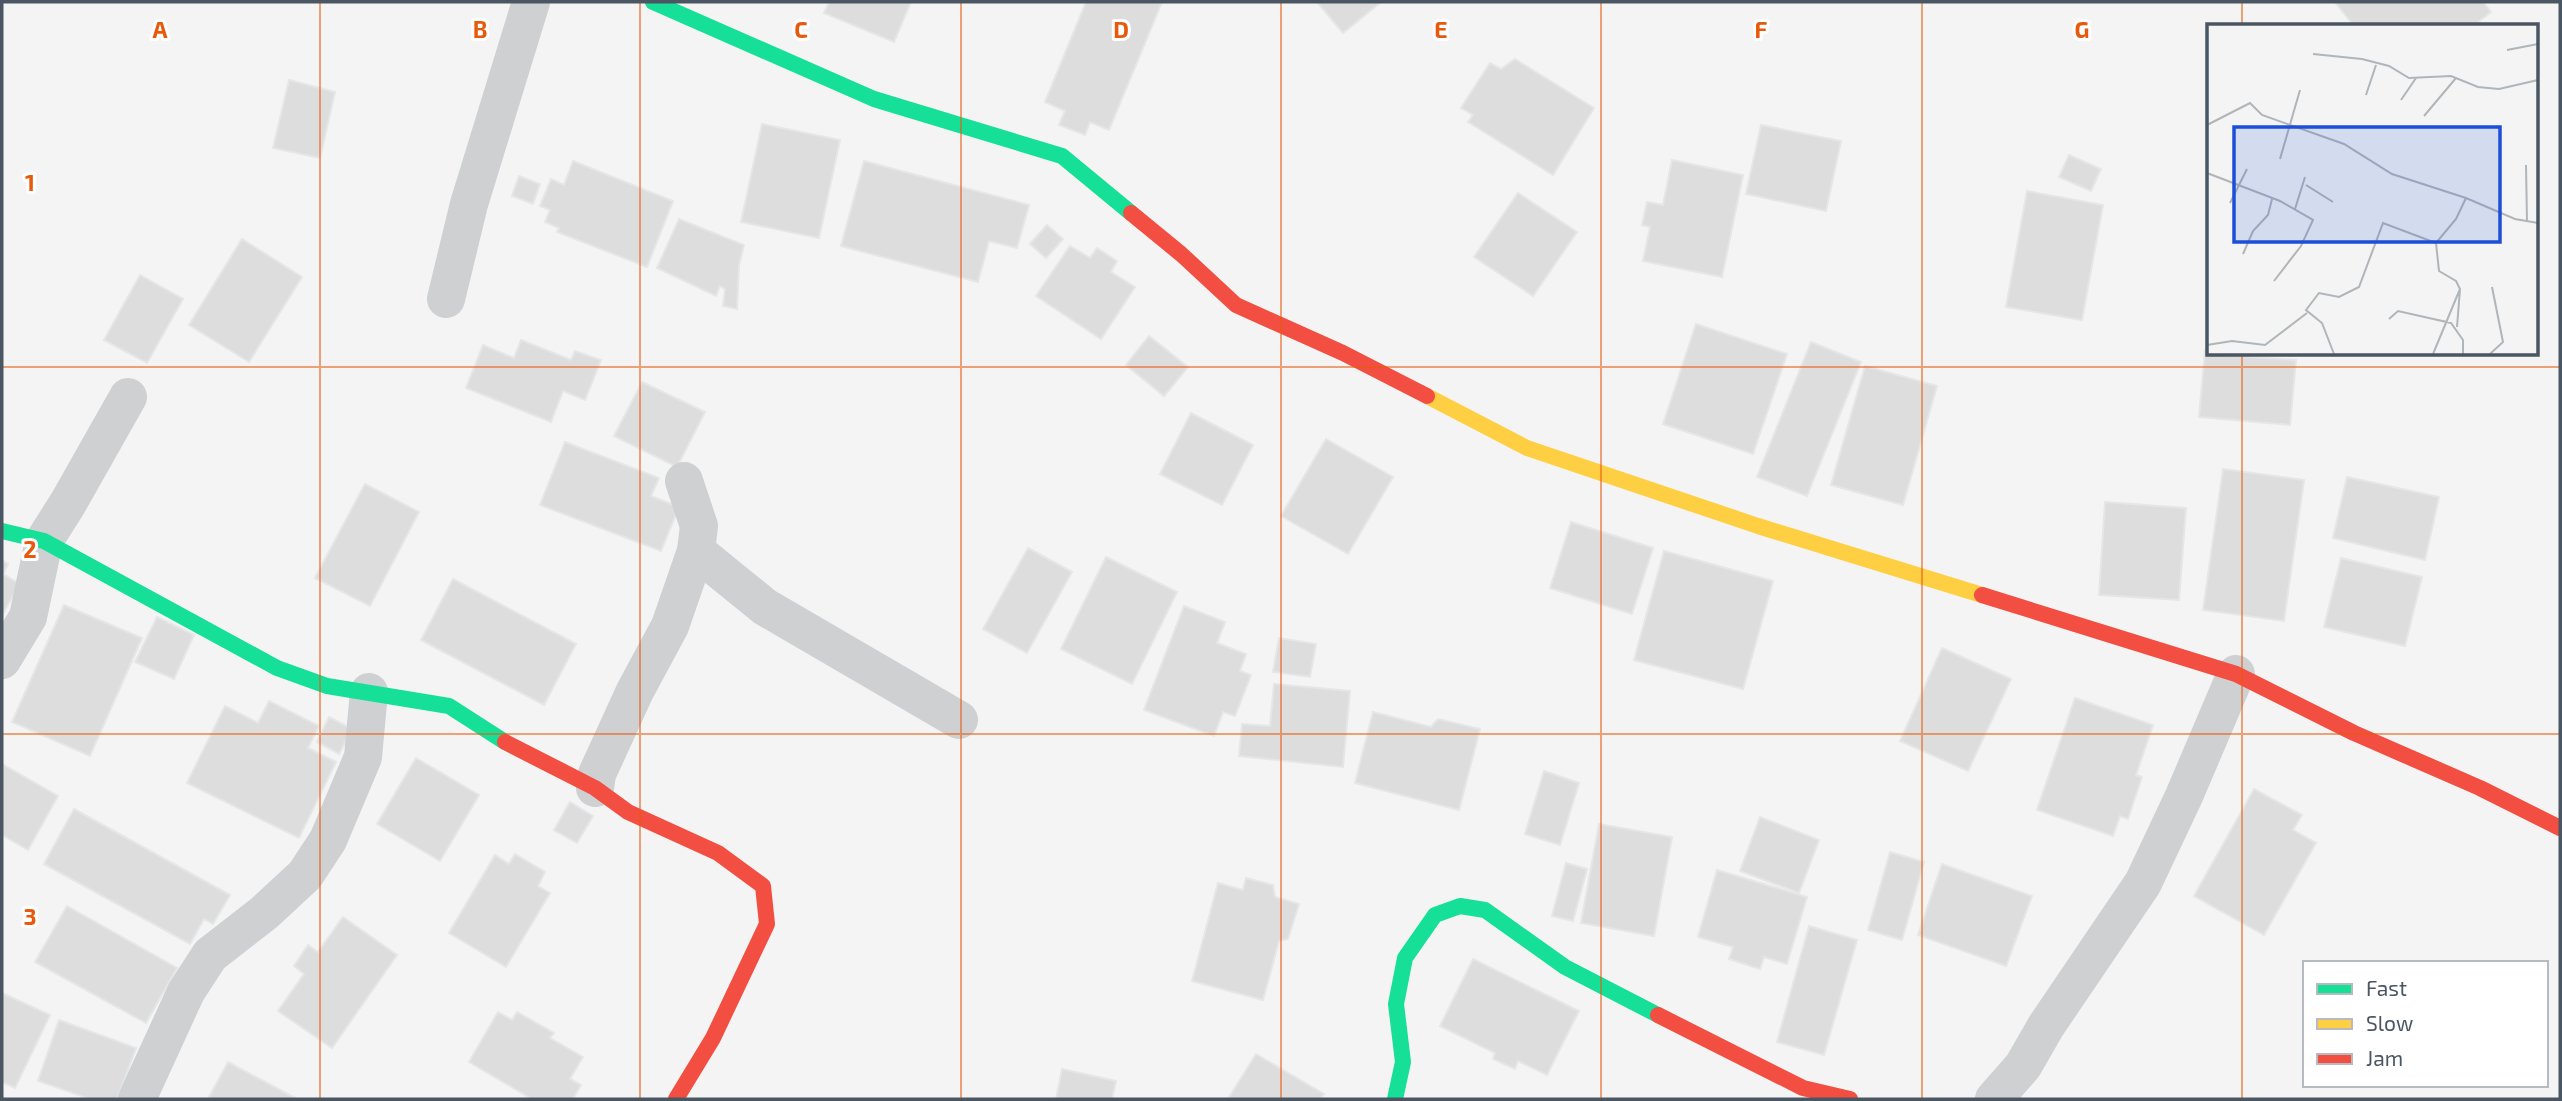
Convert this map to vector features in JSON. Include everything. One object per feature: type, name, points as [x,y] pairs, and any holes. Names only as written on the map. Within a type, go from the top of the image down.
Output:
[{"type":"street","points":[[446,299],[469,204],[531,2]]},
{"type":"street","points":[[653,2],[874,99],[1062,156],[1181,254],[1236,305],[1343,353],[1527,448],[1758,526],[2236,674],[2354,733],[2480,788],[2560,828]]},
{"type":"street","points":[[2,660],[28,617],[44,541],[128,397]]},
{"type":"street","points":[[595,788],[597,774],[635,691],[670,626],[696,551],[699,526],[684,481]]},
{"type":"street","points":[[2,531],[44,541],[277,668],[327,686],[449,706],[518,751],[595,788],[628,812],[718,853],[763,886],[768,924],[713,1038],[676,1099]]},
{"type":"street","points":[[696,551],[765,607],[960,720]]},
{"type":"street","points":[[1994,1099],[2022,1066],[2143,883],[2236,674]]},
{"type":"street","points":[[137,1099],[186,992],[210,954],[264,913],[305,875],[328,841],[362,757],[369,692]]},
{"type":"street","points":[[1395,1099],[1403,1062],[1396,1004],[1405,958],[1436,915],[1460,906],[1485,910],[1565,967],[1762,1069],[1803,1088],[1850,1099]]},
{"type":"building","points":[[829,2],[911,2],[894,42],[824,13]]},
{"type":"building","points":[[1086,2],[1162,2],[1109,130],[1090,122],[1085,135],[1059,125],[1065,111],[1045,102]]},
{"type":"building","points":[[1317,2],[1381,2],[1343,33]]},
{"type":"building","points":[[2335,2],[2483,2],[2491,12],[2476,24],[2352,24]]},
{"type":"building","points":[[1515,59],[1594,108],[1553,175],[1468,122],[1473,115],[1461,108],[1490,63],[1501,69]]},
{"type":"building","points":[[289,80],[335,92],[320,158],[273,148]]},
{"type":"building","points":[[762,124],[840,140],[819,238],[741,222]]},
{"type":"building","points":[[1761,125],[1841,141],[1826,211],[1746,194]]},
{"type":"building","points":[[2069,155],[2101,169],[2091,191],[2059,177]]},
{"type":"building","points":[[1672,160],[1743,175],[1722,277],[1643,261],[1650,227],[1642,225],[1647,202],[1663,205]]},
{"type":"building","points":[[573,161],[673,201],[647,267],[557,232],[559,228],[545,222],[550,210],[540,206],[551,179],[564,185]]},
{"type":"building","points":[[864,161],[1029,205],[1017,248],[989,241],[978,282],[841,246]]},
{"type":"building","points":[[519,176],[540,184],[533,204],[512,196]]},
{"type":"building","points":[[2027,191],[2103,205],[2082,320],[2006,307]]},
{"type":"building","points":[[1518,193],[1577,232],[1533,296],[1474,257]]},
{"type":"building","points":[[679,219],[744,245],[739,265],[737,309],[723,306],[725,289],[720,286],[716,296],[657,268]]},
{"type":"building","points":[[1047,225],[1063,239],[1046,258],[1030,244]]},
{"type":"building","points":[[242,239],[302,277],[249,362],[189,325]]},
{"type":"building","points":[[1070,246],[1090,258],[1097,248],[1117,261],[1111,272],[1135,287],[1101,339],[1036,296]]},
{"type":"building","points":[[140,275],[183,299],[147,363],[104,340]]},
{"type":"building","points":[[1696,324],[1787,354],[1753,454],[1663,424]]},
{"type":"building","points":[[1149,336],[1188,367],[1164,396],[1126,365]]},
{"type":"building","points":[[521,340],[571,360],[575,351],[601,360],[585,400],[563,391],[551,422],[466,388],[483,345],[514,358]]},
{"type":"building","points":[[1811,342],[1861,362],[1807,496],[1757,477]]},
{"type":"building","points":[[2205,351],[2207,355],[2296,360],[2290,425],[2199,417]]},
{"type":"building","points":[[1865,366],[1937,386],[1903,505],[1831,485]]},
{"type":"building","points":[[642,382],[705,412],[677,467],[614,436]]},
{"type":"building","points":[[1191,413],[1253,445],[1222,505],[1160,474]]},
{"type":"building","points":[[1326,439],[1393,477],[1348,554],[1281,516]]},
{"type":"building","points":[[565,442],[659,478],[651,496],[679,507],[661,551],[540,505]]},
{"type":"building","points":[[2223,469],[2304,480],[2284,621],[2203,610]]},
{"type":"building","points":[[2347,477],[2439,497],[2425,560],[2333,538]]},
{"type":"building","points":[[365,484],[419,512],[370,606],[315,578]]},
{"type":"building","points":[[2105,502],[2186,508],[2179,600],[2099,595]]},
{"type":"building","points":[[1571,522],[1653,548],[1632,614],[1550,588]]},
{"type":"building","points":[[1028,548],[1072,572],[1027,653],[983,629]]},
{"type":"building","points":[[1664,551],[1773,581],[1743,689],[1634,660]]},
{"type":"building","points":[[1106,557],[1177,592],[1132,684],[1061,649]]},
{"type":"building","points":[[2341,558],[2422,577],[2405,646],[2324,627]]},
{"type":"building","points":[[2,560],[8,564],[3,574],[20,584],[2,615]]},
{"type":"building","points":[[453,579],[576,644],[544,705],[421,640]]},
{"type":"building","points":[[64,605],[142,638],[90,756],[12,722]]},
{"type":"building","points":[[1184,606],[1225,622],[1217,643],[1246,654],[1240,671],[1251,675],[1235,716],[1223,712],[1214,736],[1144,710]]},
{"type":"building","points":[[157,617],[194,635],[174,679],[135,662]]},
{"type":"building","points":[[1279,638],[1316,644],[1310,677],[1273,672]]},
{"type":"building","points":[[1942,648],[2011,679],[1968,771],[1900,741]]},
{"type":"building","points":[[1274,684],[1350,691],[1343,767],[1239,756],[1242,724],[1270,726]]},
{"type":"building","points":[[2075,698],[2153,725],[2136,775],[2142,777],[2128,819],[2120,816],[2113,836],[2037,810]]},
{"type":"building","points":[[269,701],[319,726],[308,748],[336,762],[299,838],[187,783],[225,706],[258,723]]},
{"type":"building","points":[[1373,712],[1431,727],[1438,719],[1480,729],[1459,810],[1355,783]]},
{"type":"building","points":[[329,717],[352,729],[339,754],[317,742]]},
{"type":"building","points":[[416,758],[479,795],[440,861],[377,824]]},
{"type":"building","points":[[2,764],[58,796],[28,850],[2,835]]},
{"type":"building","points":[[1544,771],[1579,783],[1560,845],[1525,834]]},
{"type":"building","points":[[2254,789],[2302,815],[2293,830],[2316,843],[2264,935],[2194,896]]},
{"type":"building","points":[[570,802],[593,816],[577,843],[554,830]]},
{"type":"building","points":[[74,809],[230,895],[213,924],[204,919],[190,944],[44,864]]},
{"type":"building","points":[[1760,817],[1819,840],[1799,893],[1740,871]]},
{"type":"building","points":[[1599,824],[1672,837],[1654,936],[1581,923]]},
{"type":"building","points":[[1890,852],[1924,862],[1902,940],[1868,930]]},
{"type":"building","points":[[515,854],[545,872],[538,886],[550,893],[506,967],[449,933],[495,855],[509,864]]},
{"type":"building","points":[[1566,863],[1587,869],[1573,921],[1552,916]]},
{"type":"building","points":[[1942,864],[2032,896],[2006,966],[1918,935]]},
{"type":"building","points":[[1717,870],[1807,897],[1787,964],[1764,957],[1760,969],[1729,959],[1733,947],[1698,937]]},
{"type":"building","points":[[1246,878],[1273,885],[1275,897],[1299,904],[1288,939],[1279,941],[1263,1000],[1192,981],[1218,883],[1243,890]]},
{"type":"building","points":[[67,906],[177,968],[146,1023],[35,962]]},
{"type":"building","points":[[343,917],[397,955],[332,1048],[278,1011],[304,974],[294,966],[308,945],[318,952]]},
{"type":"building","points":[[1809,926],[1857,940],[1824,1055],[1777,1042]]},
{"type":"building","points":[[1473,959],[1579,1011],[1547,1075],[1518,1061],[1515,1069],[1493,1059],[1495,1053],[1440,1026]]},
{"type":"building","points":[[2,993],[50,1015],[15,1088],[2,1082]]},
{"type":"building","points":[[498,1012],[512,1020],[517,1012],[554,1033],[550,1038],[583,1057],[570,1079],[581,1085],[573,1099],[532,1099],[469,1062]]},
{"type":"building","points":[[59,1020],[136,1048],[117,1099],[90,1099],[38,1081]]},
{"type":"building","points":[[1256,1054],[1324,1094],[1320,1099],[1228,1099]]},
{"type":"building","points":[[228,1062],[297,1099],[208,1099]]},
{"type":"building","points":[[1062,1069],[1116,1081],[1112,1099],[1056,1099]]},
{"type":"traffic: fast","points":[[653,2],[874,99],[1062,156],[1131,213]]},
{"type":"traffic: fast","points":[[2,531],[44,541],[277,668],[327,686],[449,706],[505,742]]},
{"type":"traffic: fast","points":[[1395,1099],[1403,1062],[1396,1004],[1405,958],[1435,915],[1460,906],[1485,910],[1565,967],[1658,1015]]},
{"type":"traffic: slow","points":[[1427,396],[1527,448],[1758,526],[1982,595]]},
{"type":"traffic: jam","points":[[1131,213],[1181,254],[1236,305],[1343,353],[1427,396]]},
{"type":"traffic: jam","points":[[1982,595],[2236,674],[2354,733],[2480,788],[2560,828]]},
{"type":"traffic: jam","points":[[505,742],[595,788],[628,812],[718,853],[763,886],[767,924],[713,1038],[676,1099]]},
{"type":"traffic: jam","points":[[1658,1015],[1803,1088],[1850,1099]]}]
